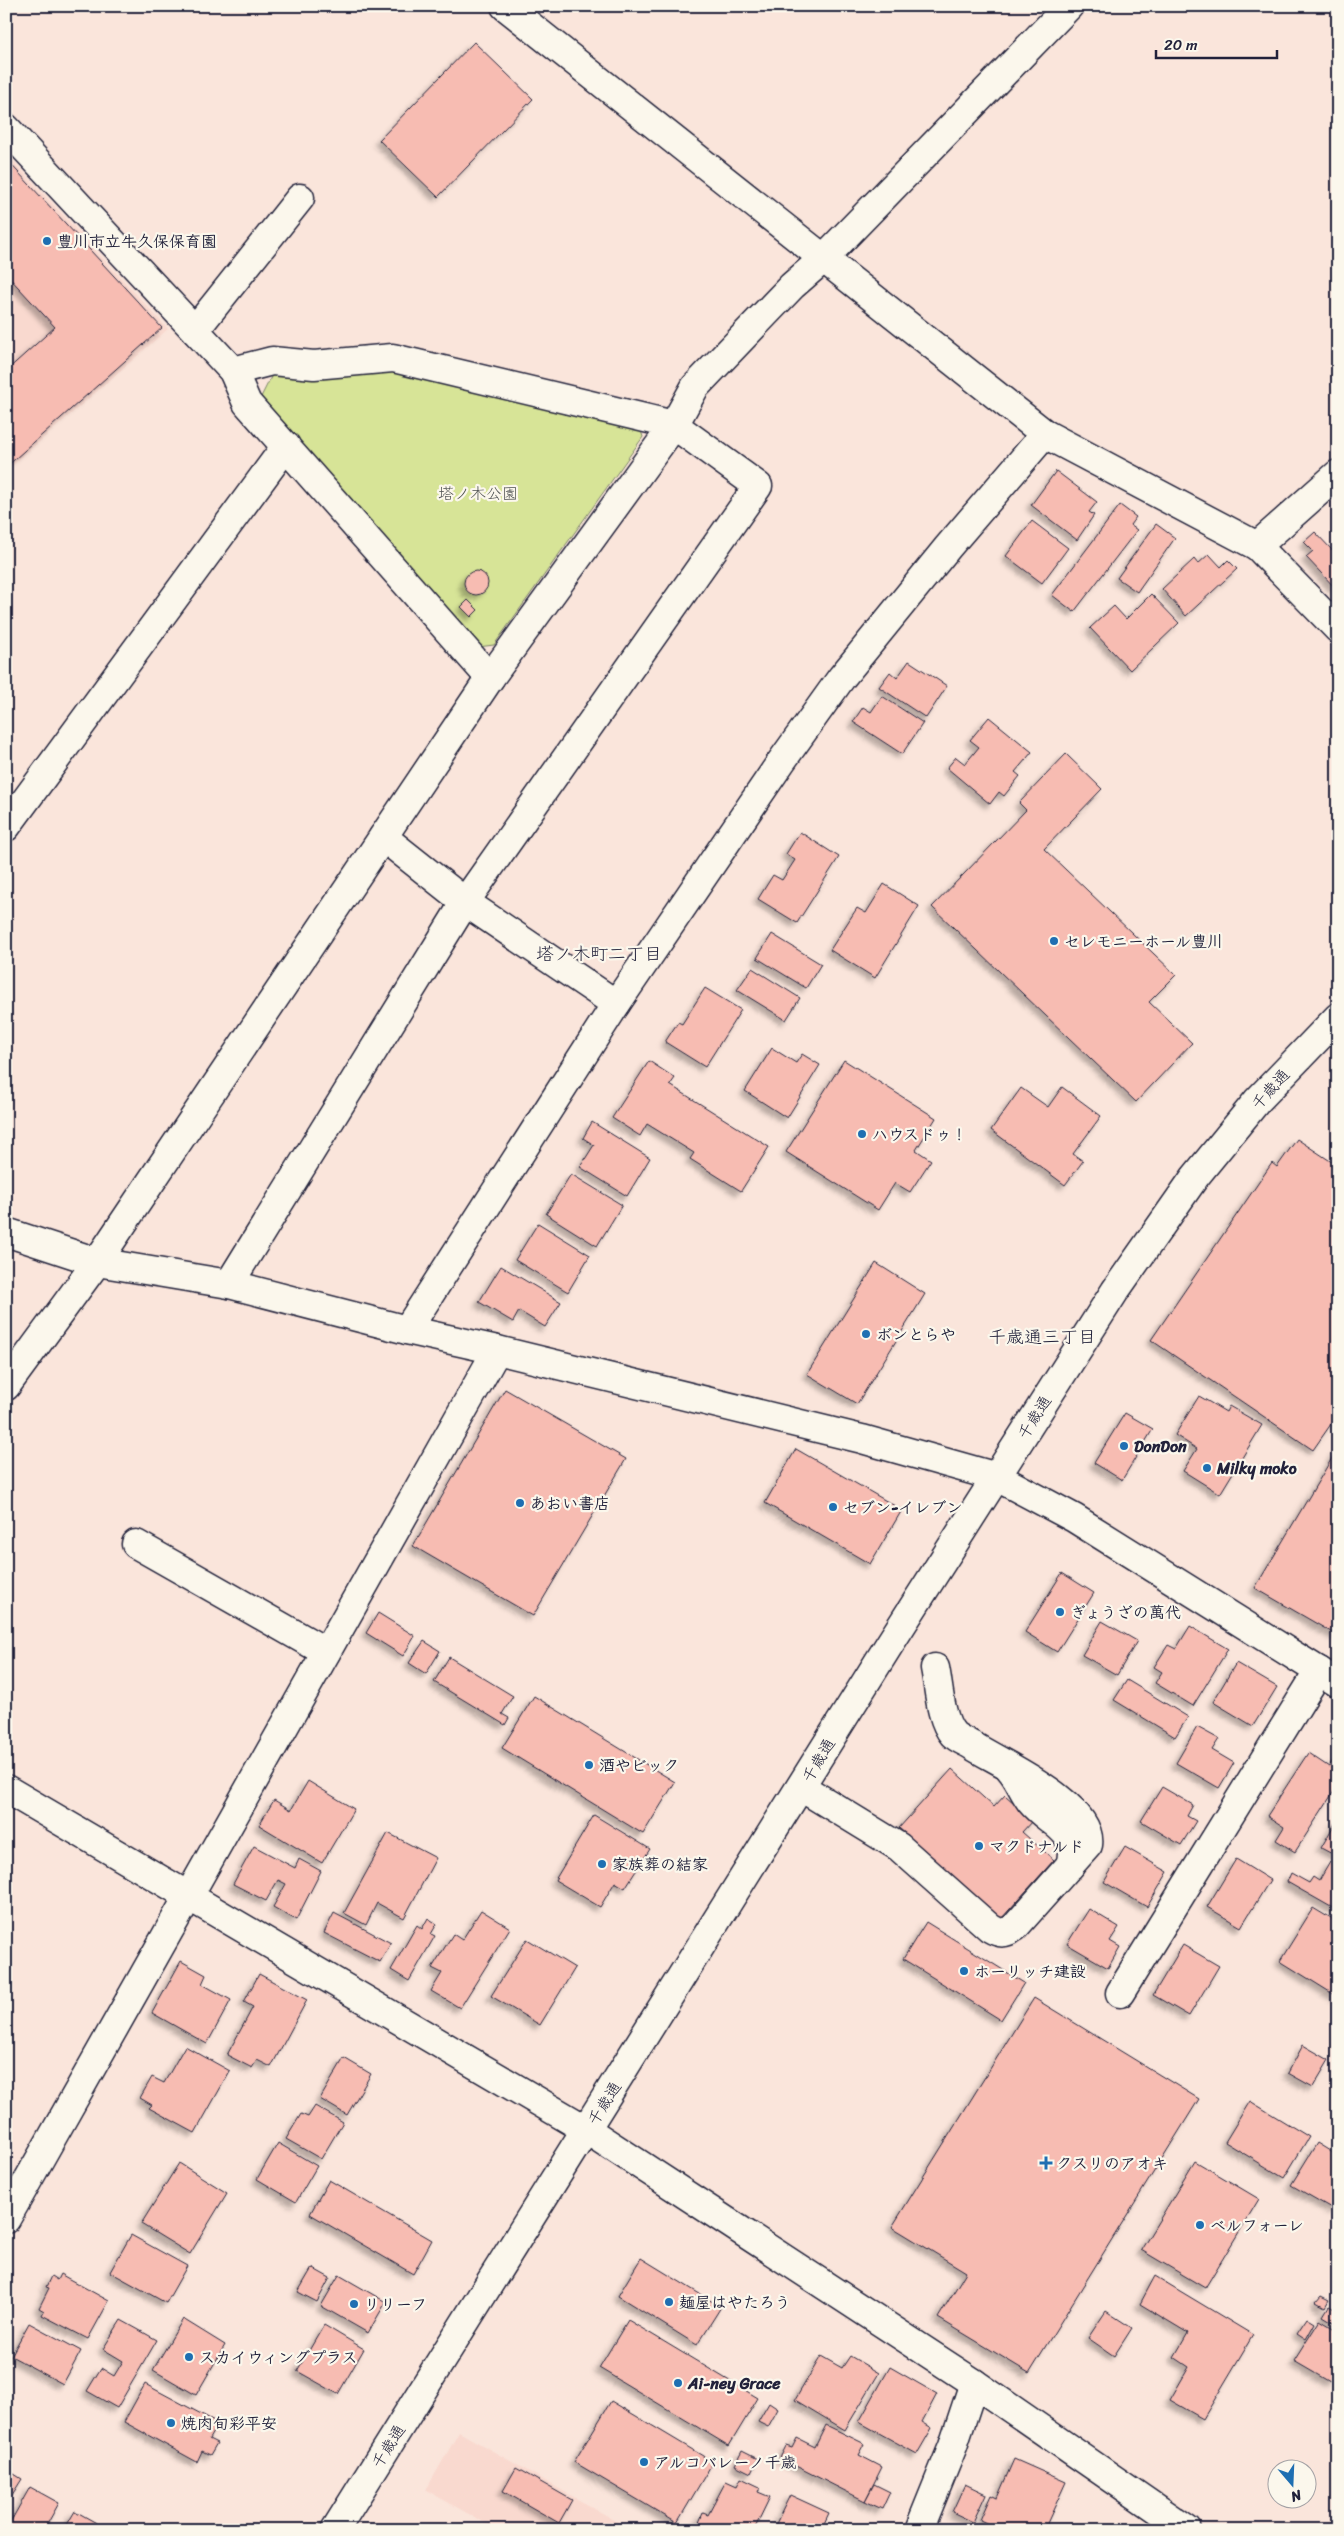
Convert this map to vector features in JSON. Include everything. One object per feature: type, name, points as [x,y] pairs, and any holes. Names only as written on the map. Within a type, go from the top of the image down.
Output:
[{"type":"street","points":[[505,6],[1045,434],[1257,546],[1338,629]]},
{"type":"street","points":[[6,1386],[97,1262],[490,678],[674,425],[696,387],[792,286],[823,259],[1069,6]]},
{"type":"street","points":[[6,128],[232,371],[247,404],[490,678]]},
{"type":"street","points":[[194,330],[300,198]]},
{"type":"street","points":[[229,1284],[465,902],[758,486],[674,425],[393,358],[314,365],[272,361],[232,371]]},
{"type":"street","points":[[407,1330],[616,1004],[842,677],[948,547],[1045,434]]},
{"type":"street","points":[[6,827],[286,446]]},
{"type":"street","points":[[1257,546],[1338,474]]},
{"type":"street","points":[[382,837],[465,902],[616,1004]]},
{"type":"street","name":"千歳通","points":[[335,2530],[1075,1352],[1172,1208],[1257,1101],[1338,1017]]},
{"type":"street","points":[[6,1232],[97,1262],[229,1284],[407,1330],[852,1436],[997,1477],[1074,1518],[1328,1677],[1120,1993]]},
{"type":"street","points":[[6,2219],[497,1350]]},
{"type":"street","points":[[136,1544],[326,1652]]},
{"type":"street","points":[[801,1787],[899,1846],[998,1932],[1007,1933],[1015,1927],[1070,1866],[1074,1850],[1066,1832],[1031,1802],[1018,1778],[1009,1768],[954,1734],[946,1720],[935,1668]]},
{"type":"street","points":[[6,1789],[587,2130],[974,2383],[1187,2530]]},
{"type":"street","points":[[919,2530],[953,2446],[974,2383]]},
{"type":"shaded area","name":"豊川市立牛久保保育園","points":[[6,153],[168,329],[6,471]]},
{"type":"shaded area","points":[[459,2432],[632,2530],[497,2530],[426,2490]]},
{"type":"green space","name":"塔ノ木公園","points":[[383,367],[639,425],[643,437],[494,645],[478,647],[261,397],[274,371]]},
{"type":"building","points":[[474,42],[533,99],[438,197],[379,140]]},
{"type":"building","name":"豊川市立牛久保保育園","points":[[6,159],[162,328],[6,467],[6,371],[55,327],[6,274]]},
{"type":"building","points":[[1056,471],[1097,502],[1089,512],[1094,515],[1077,540],[1031,505]]},
{"type":"building","points":[[1120,505],[1136,517],[1130,525],[1137,530],[1074,612],[1052,595]]},
{"type":"building","points":[[1032,521],[1068,548],[1042,583],[1006,556]]},
{"type":"building","points":[[1156,524],[1175,538],[1137,592],[1117,578]]},
{"type":"building","points":[[1315,532],[1332,550],[1338,545],[1338,591],[1306,557],[1313,551],[1304,542]]},
{"type":"building","points":[[1209,554],[1221,567],[1228,560],[1237,569],[1186,616],[1162,589],[1194,559],[1198,564]]},
{"type":"building","points":[[476,571],[485,574],[488,583],[485,592],[476,595],[467,592],[464,583],[467,574]]},
{"type":"building","points":[[1151,594],[1179,623],[1130,670],[1090,628],[1114,606],[1126,619]]},
{"type":"building","points":[[468,600],[478,610],[471,617],[461,607]]},
{"type":"building","points":[[909,661],[947,686],[926,718],[879,687],[890,672],[897,678]]},
{"type":"building","points":[[882,696],[923,723],[902,754],[853,722],[863,707],[871,712]]},
{"type":"building","points":[[989,717],[1032,752],[1015,772],[1020,776],[1004,796],[999,792],[990,804],[947,768],[956,757],[965,764],[979,747],[970,740]]},
{"type":"building","name":"セレモニーホール豊川","points":[[1066,754],[1102,789],[1044,849],[1176,975],[1149,1002],[1192,1043],[1136,1102],[932,907],[1026,810],[1019,803]]},
{"type":"building","points":[[800,832],[839,857],[797,923],[758,899],[773,875],[782,880],[795,860],[786,854]]},
{"type":"building","points":[[884,884],[919,906],[875,978],[830,950],[857,908],[866,913]]},
{"type":"building","points":[[772,934],[821,964],[806,988],[757,958]]},
{"type":"building","points":[[752,968],[800,998],[786,1020],[737,990]]},
{"type":"building","points":[[705,988],[741,1010],[705,1067],[665,1042],[678,1022],[682,1024]]},
{"type":"building","points":[[772,1048],[796,1063],[802,1054],[820,1065],[787,1118],[745,1091]]},
{"type":"building","name":"ハウスドゥ！","points":[[844,1060],[936,1118],[916,1150],[931,1160],[910,1192],[895,1183],[878,1210],[786,1152]]},
{"type":"building","points":[[649,1061],[675,1078],[670,1085],[769,1147],[741,1191],[690,1159],[694,1153],[647,1124],[640,1136],[612,1118]]},
{"type":"building","points":[[1062,1087],[1101,1116],[1073,1154],[1083,1161],[1065,1185],[991,1130],[1021,1088],[1048,1107]]},
{"type":"building","points":[[592,1122],[650,1158],[627,1196],[580,1167],[594,1145],[583,1138]]},
{"type":"building","points":[[1297,1139],[1338,1166],[1338,1414],[1313,1450],[1151,1340],[1272,1163],[1277,1167]]},
{"type":"building","points":[[571,1174],[622,1205],[597,1246],[546,1214]]},
{"type":"building","points":[[538,1223],[590,1255],[568,1292],[515,1260]]},
{"type":"building","name":"ボンとらや","points":[[876,1263],[925,1294],[857,1404],[807,1374]]},
{"type":"building","points":[[501,1266],[561,1302],[545,1327],[519,1311],[513,1322],[479,1302]]},
{"type":"building","name":"あおい書店","points":[[505,1389],[626,1459],[533,1616],[413,1546]]},
{"type":"building","points":[[1199,1396],[1226,1412],[1229,1406],[1262,1425],[1220,1494],[1183,1471],[1197,1449],[1175,1435]]},
{"type":"building","name":"DonDon","points":[[1125,1413],[1153,1429],[1122,1480],[1094,1463]]},
{"type":"building","points":[[1338,1448],[1338,1636],[1255,1588]]},
{"type":"building","name":"セブン-イレブン","points":[[796,1449],[902,1510],[870,1564],[765,1503]]},
{"type":"building","name":"ぎょうざの萬代","points":[[1062,1573],[1094,1593],[1057,1652],[1025,1632]]},
{"type":"building","points":[[378,1613],[415,1636],[403,1656],[366,1633]]},
{"type":"building","points":[[1102,1621],[1137,1641],[1117,1675],[1082,1655]]},
{"type":"building","points":[[1190,1626],[1228,1649],[1193,1706],[1155,1683],[1162,1672],[1154,1667],[1168,1645],[1176,1649]]},
{"type":"building","points":[[424,1641],[440,1651],[426,1674],[409,1663]]},
{"type":"building","points":[[449,1657],[513,1696],[502,1714],[509,1718],[505,1725],[434,1682]]},
{"type":"building","points":[[1236,1663],[1277,1687],[1253,1726],[1213,1702]]},
{"type":"building","points":[[1127,1680],[1188,1717],[1175,1737],[1114,1700]]},
{"type":"building","name":"酒やビック","points":[[534,1696],[675,1782],[643,1834],[502,1748]]},
{"type":"building","points":[[1197,1727],[1219,1739],[1212,1750],[1234,1763],[1219,1788],[1176,1763]]},
{"type":"building","points":[[1308,1753],[1329,1767],[1333,1760],[1338,1763],[1338,1785],[1295,1852],[1276,1840],[1284,1827],[1267,1816]]},
{"type":"building","name":"マクドナルド","points":[[952,1769],[994,1807],[1005,1795],[1033,1820],[1022,1832],[1054,1860],[1001,1919],[899,1828]]},
{"type":"building","points":[[308,1781],[354,1809],[322,1863],[259,1825],[274,1800],[291,1810]]},
{"type":"building","points":[[1162,1787],[1193,1805],[1187,1816],[1196,1821],[1181,1845],[1141,1821]]},
{"type":"building","name":"家族葬の結家","points":[[594,1815],[650,1849],[625,1888],[615,1882],[600,1907],[555,1880]]},
{"type":"building","points":[[1338,1818],[1338,1857],[1321,1848]]},
{"type":"building","points":[[388,1833],[436,1858],[404,1918],[377,1903],[366,1925],[344,1913]]},
{"type":"building","points":[[254,1846],[295,1868],[299,1859],[321,1871],[296,1920],[273,1907],[286,1884],[278,1880],[266,1901],[233,1884]]},
{"type":"building","points":[[1125,1847],[1168,1872],[1147,1907],[1104,1882]]},
{"type":"building","points":[[1236,1859],[1270,1880],[1241,1927],[1207,1907]]},
{"type":"building","points":[[1330,1862],[1338,1867],[1338,1911],[1287,1882],[1291,1873],[1309,1883],[1313,1877],[1319,1881]]},
{"type":"building","points":[[1313,1908],[1338,1923],[1338,1997],[1280,1961]]},
{"type":"building","points":[[1089,1909],[1119,1927],[1110,1941],[1120,1947],[1108,1968],[1067,1944]]},
{"type":"building","points":[[481,1910],[510,1928],[460,2008],[431,1991],[442,1973],[432,1968],[453,1934],[462,1940]]},
{"type":"building","points":[[334,1913],[391,1943],[380,1962],[324,1933]]},
{"type":"building","points":[[428,1918],[437,1924],[431,1934],[435,1936],[409,1981],[391,1970],[417,1925],[422,1929]]},
{"type":"building","name":"ホーリッチ建設","points":[[926,1922],[1024,1983],[1001,2020],[903,1959]]},
{"type":"building","points":[[527,1939],[575,1968],[540,2025],[491,1996]]},
{"type":"building","points":[[1183,1945],[1219,1966],[1189,2016],[1153,1995]]},
{"type":"building","points":[[181,1961],[206,1975],[202,1984],[231,2000],[207,2044],[152,2013]]},
{"type":"building","points":[[259,1974],[307,2000],[271,2067],[257,2060],[252,2068],[227,2055],[253,2007],[244,2002]]},
{"type":"building","name":"クスリのアオキ","points":[[1034,1998],[1199,2099],[1029,2373],[938,2318],[966,2272],[892,2227]]},
{"type":"building","points":[[1303,2045],[1329,2060],[1313,2087],[1288,2073]]},
{"type":"building","points":[[185,2046],[230,2071],[195,2133],[149,2108],[152,2105],[140,2098],[152,2077],[164,2083]]},
{"type":"building","points":[[344,2058],[371,2074],[347,2115],[320,2099]]},
{"type":"building","points":[[1250,2101],[1309,2137],[1284,2178],[1225,2142]]},
{"type":"building","points":[[315,2106],[343,2122],[321,2159],[286,2139],[301,2114],[308,2117]]},
{"type":"building","points":[[278,2143],[317,2166],[296,2202],[257,2179]]},
{"type":"building","points":[[1317,2143],[1338,2156],[1338,2203],[1333,2209],[1291,2185]]},
{"type":"building","name":"ベルフォーレ","points":[[1195,2161],[1259,2199],[1205,2288],[1141,2250]]},
{"type":"building","points":[[179,2163],[227,2193],[190,2254],[141,2224]]},
{"type":"building","points":[[329,2180],[432,2240],[413,2274],[310,2214]]},
{"type":"building","points":[[131,2235],[187,2266],[166,2303],[110,2272]]},
{"type":"building","name":"麺屋はやたろう","points":[[641,2258],[721,2307],[697,2345],[618,2296]]},
{"type":"building","points":[[312,2268],[330,2278],[317,2302],[298,2292]]},
{"type":"building","points":[[60,2274],[109,2301],[88,2339],[42,2315],[44,2311],[39,2308],[49,2288],[46,2287],[51,2276],[57,2280]]},
{"type":"building","name":"リリーフ","points":[[339,2275],[386,2302],[368,2333],[321,2306]]},
{"type":"building","points":[[1155,2276],[1253,2335],[1203,2419],[1170,2400],[1189,2367],[1174,2357],[1188,2333],[1140,2304]]},
{"type":"building","points":[[1321,2296],[1329,2300],[1325,2307],[1316,2302]]},
{"type":"building","points":[[1329,2306],[1338,2311],[1338,2325],[1323,2316]]},
{"type":"building","points":[[1106,2311],[1132,2328],[1114,2356],[1088,2338]]},
{"type":"building","points":[[1307,2318],[1315,2323],[1306,2339],[1297,2333]]},
{"type":"building","name":"スカイウィングプラス","points":[[183,2319],[225,2345],[196,2395],[153,2370]]},
{"type":"building","points":[[121,2320],[157,2340],[117,2408],[87,2391],[101,2368],[114,2376],[123,2361],[103,2349]]},
{"type":"building","name":"Ai-ney Grace","points":[[628,2320],[758,2398],[729,2446],[599,2368]]},
{"type":"building","points":[[1320,2320],[1338,2331],[1338,2344],[1334,2350],[1338,2353],[1338,2370],[1330,2382],[1294,2361]]},
{"type":"building","points":[[29,2323],[81,2351],[63,2384],[11,2356]]},
{"type":"building","points":[[324,2325],[364,2349],[338,2394],[297,2371]]},
{"type":"building","points":[[821,2356],[842,2368],[850,2356],[879,2373],[845,2430],[795,2400]]},
{"type":"building","points":[[890,2367],[937,2394],[922,2422],[932,2428],[917,2454],[859,2422]]},
{"type":"building","name":"焼肉旬彩平安","points":[[145,2384],[218,2423],[209,2439],[217,2443],[210,2455],[202,2451],[197,2462],[124,2422]]},
{"type":"building","name":"アルコバレーノ千歳","points":[[611,2401],[713,2462],[677,2523],[574,2462]]},
{"type":"building","points":[[769,2403],[778,2409],[768,2427],[758,2422]]},
{"type":"building","points":[[826,2425],[865,2444],[859,2455],[882,2467],[865,2501],[780,2458],[786,2446],[792,2448],[797,2438],[815,2447]]},
{"type":"building","points":[[742,2451],[758,2459],[751,2473],[735,2465]]},
{"type":"building","points":[[1014,2459],[1066,2482],[1044,2530],[1001,2530],[980,2520],[991,2495],[997,2498]]},
{"type":"building","points":[[516,2468],[572,2500],[559,2523],[503,2491]]},
{"type":"building","points":[[6,2469],[22,2479],[10,2498],[6,2496]]},
{"type":"building","points":[[741,2478],[760,2487],[758,2492],[770,2497],[754,2530],[707,2530],[698,2525],[703,2513],[708,2515],[726,2481],[737,2486]]},
{"type":"building","points":[[874,2484],[890,2492],[882,2509],[865,2501]]},
{"type":"building","points":[[965,2484],[986,2494],[973,2522],[952,2512]]},
{"type":"building","points":[[30,2487],[59,2503],[44,2530],[6,2530]]},
{"type":"building","points":[[790,2495],[829,2513],[821,2530],[773,2530]]},
{"type":"building","points":[[75,2511],[109,2530],[64,2530]]},
{"type":"place","name":"豊川市立牛久保保育園","points":[[47,241]]},
{"type":"place","name":"セレモニーホール豊川","points":[[1054,941]]},
{"type":"place","name":"ハウスドゥ！","points":[[862,1134]]},
{"type":"place","name":"ボンとらや","points":[[866,1334]]},
{"type":"place","name":"DonDon","points":[[1124,1446]]},
{"type":"place","name":"Milky moko","points":[[1207,1468]]},
{"type":"place","name":"あおい書店","points":[[520,1503]]},
{"type":"place","name":"セブン-イレブン","points":[[833,1507]]},
{"type":"place","name":"ぎょうざの萬代","points":[[1060,1612]]},
{"type":"place","name":"酒やビック","points":[[589,1765]]},
{"type":"place","name":"マクドナルド","points":[[979,1846]]},
{"type":"place","name":"家族葬の結家","points":[[602,1864]]},
{"type":"place","name":"ホーリッチ建設","points":[[964,1971]]},
{"type":"place","name":"クスリのアオキ","points":[[1046,2163]]},
{"type":"place","name":"ベルフォーレ","points":[[1200,2225]]},
{"type":"place","name":"麺屋はやたろう","points":[[669,2302]]},
{"type":"place","name":"リリーフ","points":[[354,2304]]},
{"type":"place","name":"スカイウィングプラス","points":[[189,2357]]},
{"type":"place","name":"Ai-ney Grace","points":[[678,2383]]},
{"type":"place","name":"焼肉旬彩平安","points":[[171,2423]]},
{"type":"place","name":"アルコバレーノ千歳","points":[[644,2462]]},
{"type":"district","name":"塔ノ木町二丁目","points":[[599,954]]},
{"type":"district","name":"千歳通三丁目","points":[[1042,1337]]}]
